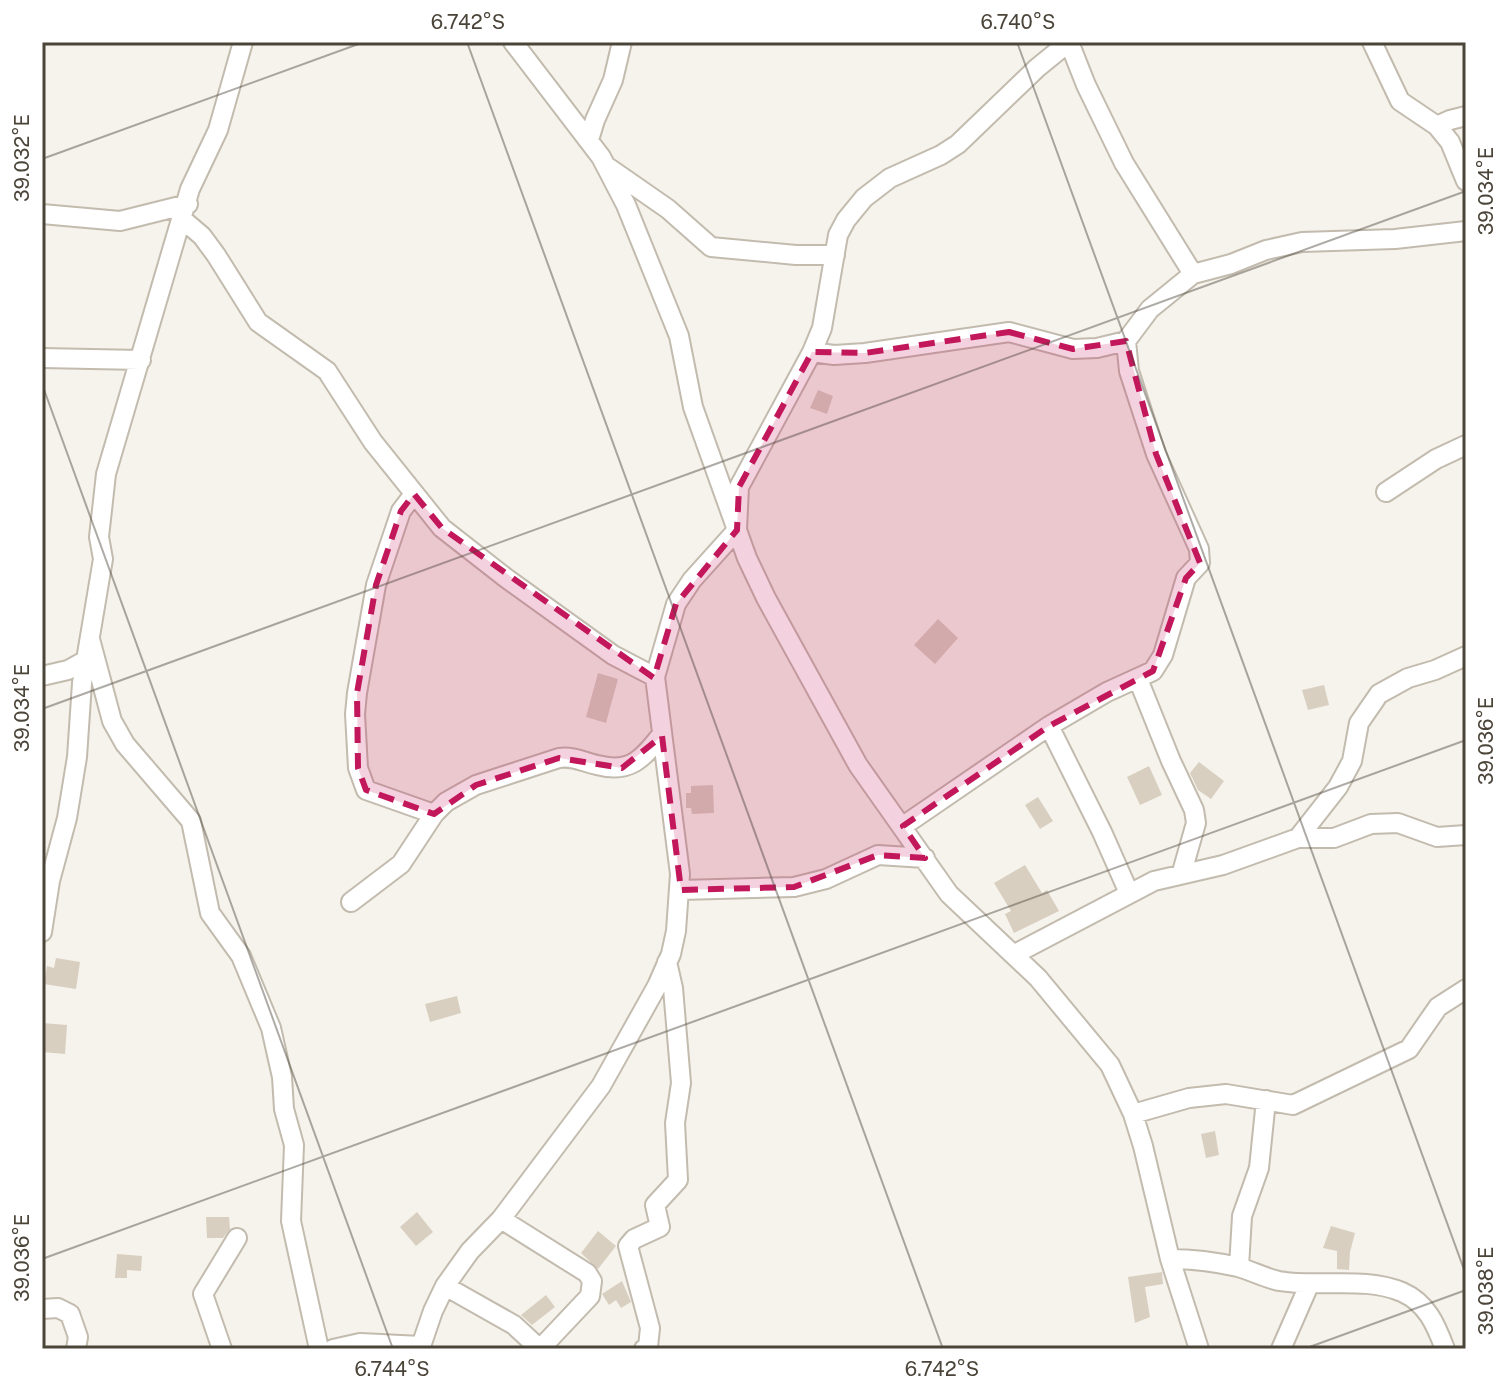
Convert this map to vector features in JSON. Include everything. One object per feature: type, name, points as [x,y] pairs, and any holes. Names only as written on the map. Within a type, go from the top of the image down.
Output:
[{"type":"street","points":[[42,932],[50,881],[67,818],[75,772],[86,660],[103,559],[99,537],[103,493],[190,189],[218,130],[243,42]]},
{"type":"street","points":[[513,42],[589,140],[626,205],[679,336],[693,407],[747,558],[858,765],[949,894],[1015,954],[1099,1050],[1121,1086],[1133,1114],[1153,1181],[1170,1259],[1199,1349]]},
{"type":"street","points":[[589,140],[613,80],[622,42]]},
{"type":"street","points":[[333,1349],[360,1343],[420,1348],[445,1286],[470,1251],[501,1219],[601,1086],[667,962],[676,931],[681,890],[655,677],[676,604],[692,580],[737,530],[739,487],[812,352],[822,328],[838,235],[846,220],[864,198],[890,178],[958,144],[1037,68],[1069,42],[1124,163],[1193,274]]},
{"type":"street","points":[[1372,42],[1400,101],[1437,126],[1450,142],[1466,181]]},
{"type":"street","points":[[1437,126],[1466,116]]},
{"type":"street","points":[[607,167],[668,209],[711,247],[796,255],[835,255]]},
{"type":"street","points":[[42,214],[120,221],[185,211]]},
{"type":"street","points":[[185,211],[258,322],[327,371],[373,442],[442,528],[613,655],[655,677]]},
{"type":"street","points":[[812,352],[834,355],[865,353],[1009,332],[1073,349],[1097,348],[1126,341],[1150,309],[1193,274],[1266,250],[1302,242],[1395,239],[1466,231]]},
{"type":"street","points":[[903,826],[1049,726],[1107,692],[1153,671],[1163,655],[1186,578],[1200,563],[1199,549],[1156,454],[1129,371],[1126,341]]},
{"type":"street","points":[[42,358],[141,360]]},
{"type":"street","points":[[1386,492],[1436,459],[1466,445]]},
{"type":"street","points":[[414,494],[401,511],[376,585],[357,693],[358,768],[366,790],[434,814]]},
{"type":"street","points":[[90,639],[112,721],[125,744],[191,821],[210,913],[241,956],[271,1028],[282,1077],[284,1109],[294,1145],[291,1221],[319,1349]]},
{"type":"street","points":[[1298,838],[1338,787],[1352,761],[1359,723],[1379,694],[1408,678],[1466,656]]},
{"type":"street","points":[[42,676],[68,670],[86,660]]},
{"type":"street","points":[[1138,679],[1194,810],[1196,823],[1182,872]]},
{"type":"street","points":[[1049,726],[1129,893]]},
{"type":"street","points":[[351,902],[401,864],[434,814],[446,802],[476,785],[573,756],[598,766],[622,768],[637,762],[662,734]]},
{"type":"street","points":[[1015,954],[1154,881],[1182,872],[1223,865],[1298,838],[1334,838],[1371,824],[1398,823],[1437,837],[1466,835]]},
{"type":"street","points":[[681,890],[794,887],[826,879],[878,855],[925,858]]},
{"type":"street","points":[[644,1349],[648,1347],[650,1328],[628,1246],[634,1239],[660,1227],[655,1205],[678,1180],[675,1123],[681,1083],[673,988],[667,962]]},
{"type":"street","points":[[1133,1114],[1189,1098],[1226,1094],[1293,1105],[1409,1049],[1438,1007],[1466,989]]},
{"type":"street","points":[[1239,1267],[1242,1216],[1259,1168],[1266,1100]]},
{"type":"street","points":[[445,1286],[514,1325],[540,1349],[590,1296],[592,1281],[587,1273],[501,1219]]},
{"type":"street","points":[[222,1349],[203,1294],[237,1238]]},
{"type":"street","points":[[1170,1259],[1191,1259],[1239,1267],[1276,1281],[1309,1285],[1375,1285],[1402,1292],[1418,1302],[1435,1322],[1445,1349]]},
{"type":"street","points":[[1281,1349],[1309,1285]]},
{"type":"street","points":[[42,1309],[58,1308],[70,1314],[78,1337],[76,1349]]},
{"type":"highlighted area","points":[[1009,332],[1073,349],[1126,341],[1156,454],[1200,563],[1186,578],[1153,671],[1049,726],[903,826],[925,858],[878,855],[794,887],[681,890],[662,736],[622,768],[559,758],[476,785],[434,814],[366,790],[358,768],[357,693],[376,585],[401,511],[414,494],[442,528],[654,678],[676,604],[737,530],[739,487],[812,352],[865,353]]},
{"type":"building","points":[[818,390],[833,396],[827,414],[810,408]]},
{"type":"building","points":[[938,619],[958,638],[935,664],[914,645]]},
{"type":"building","points":[[598,673],[618,679],[606,723],[586,717]]},
{"type":"building","points":[[1324,685],[1329,705],[1308,710],[1302,690]]},
{"type":"building","points":[[1199,762],[1224,781],[1211,799],[1198,790],[1190,773]]},
{"type":"building","points":[[1149,766],[1162,795],[1140,805],[1127,777]]},
{"type":"building","points":[[713,785],[714,813],[692,814],[691,808],[686,808],[686,793],[691,793],[691,786]]},
{"type":"building","points":[[1038,797],[1053,821],[1040,829],[1025,805]]},
{"type":"building","points":[[1025,865],[1042,893],[1047,890],[1059,911],[1014,933],[1005,914],[1011,911],[994,883]]},
{"type":"building","points":[[56,958],[80,962],[76,989],[44,984],[47,966],[54,968]]},
{"type":"building","points":[[457,996],[461,1013],[430,1022],[425,1004]]},
{"type":"building","points":[[42,1023],[67,1025],[65,1054],[42,1052]]},
{"type":"building","points":[[1215,1131],[1219,1155],[1206,1158],[1201,1134]]},
{"type":"building","points":[[417,1212],[433,1232],[416,1246],[400,1227]]},
{"type":"building","points":[[206,1217],[229,1217],[230,1229],[223,1238],[207,1238]]},
{"type":"building","points":[[1331,1226],[1355,1233],[1349,1270],[1337,1269],[1337,1251],[1323,1248]]},
{"type":"building","points":[[598,1231],[616,1246],[598,1269],[581,1253]]},
{"type":"building","points":[[117,1254],[142,1256],[141,1271],[127,1270],[127,1278],[115,1278]]},
{"type":"building","points":[[1162,1272],[1163,1284],[1145,1287],[1150,1317],[1135,1323],[1128,1277]]},
{"type":"building","points":[[622,1281],[631,1302],[621,1308],[616,1300],[609,1305],[602,1294]]},
{"type":"building","points":[[546,1295],[555,1307],[532,1325],[521,1315]]}]
